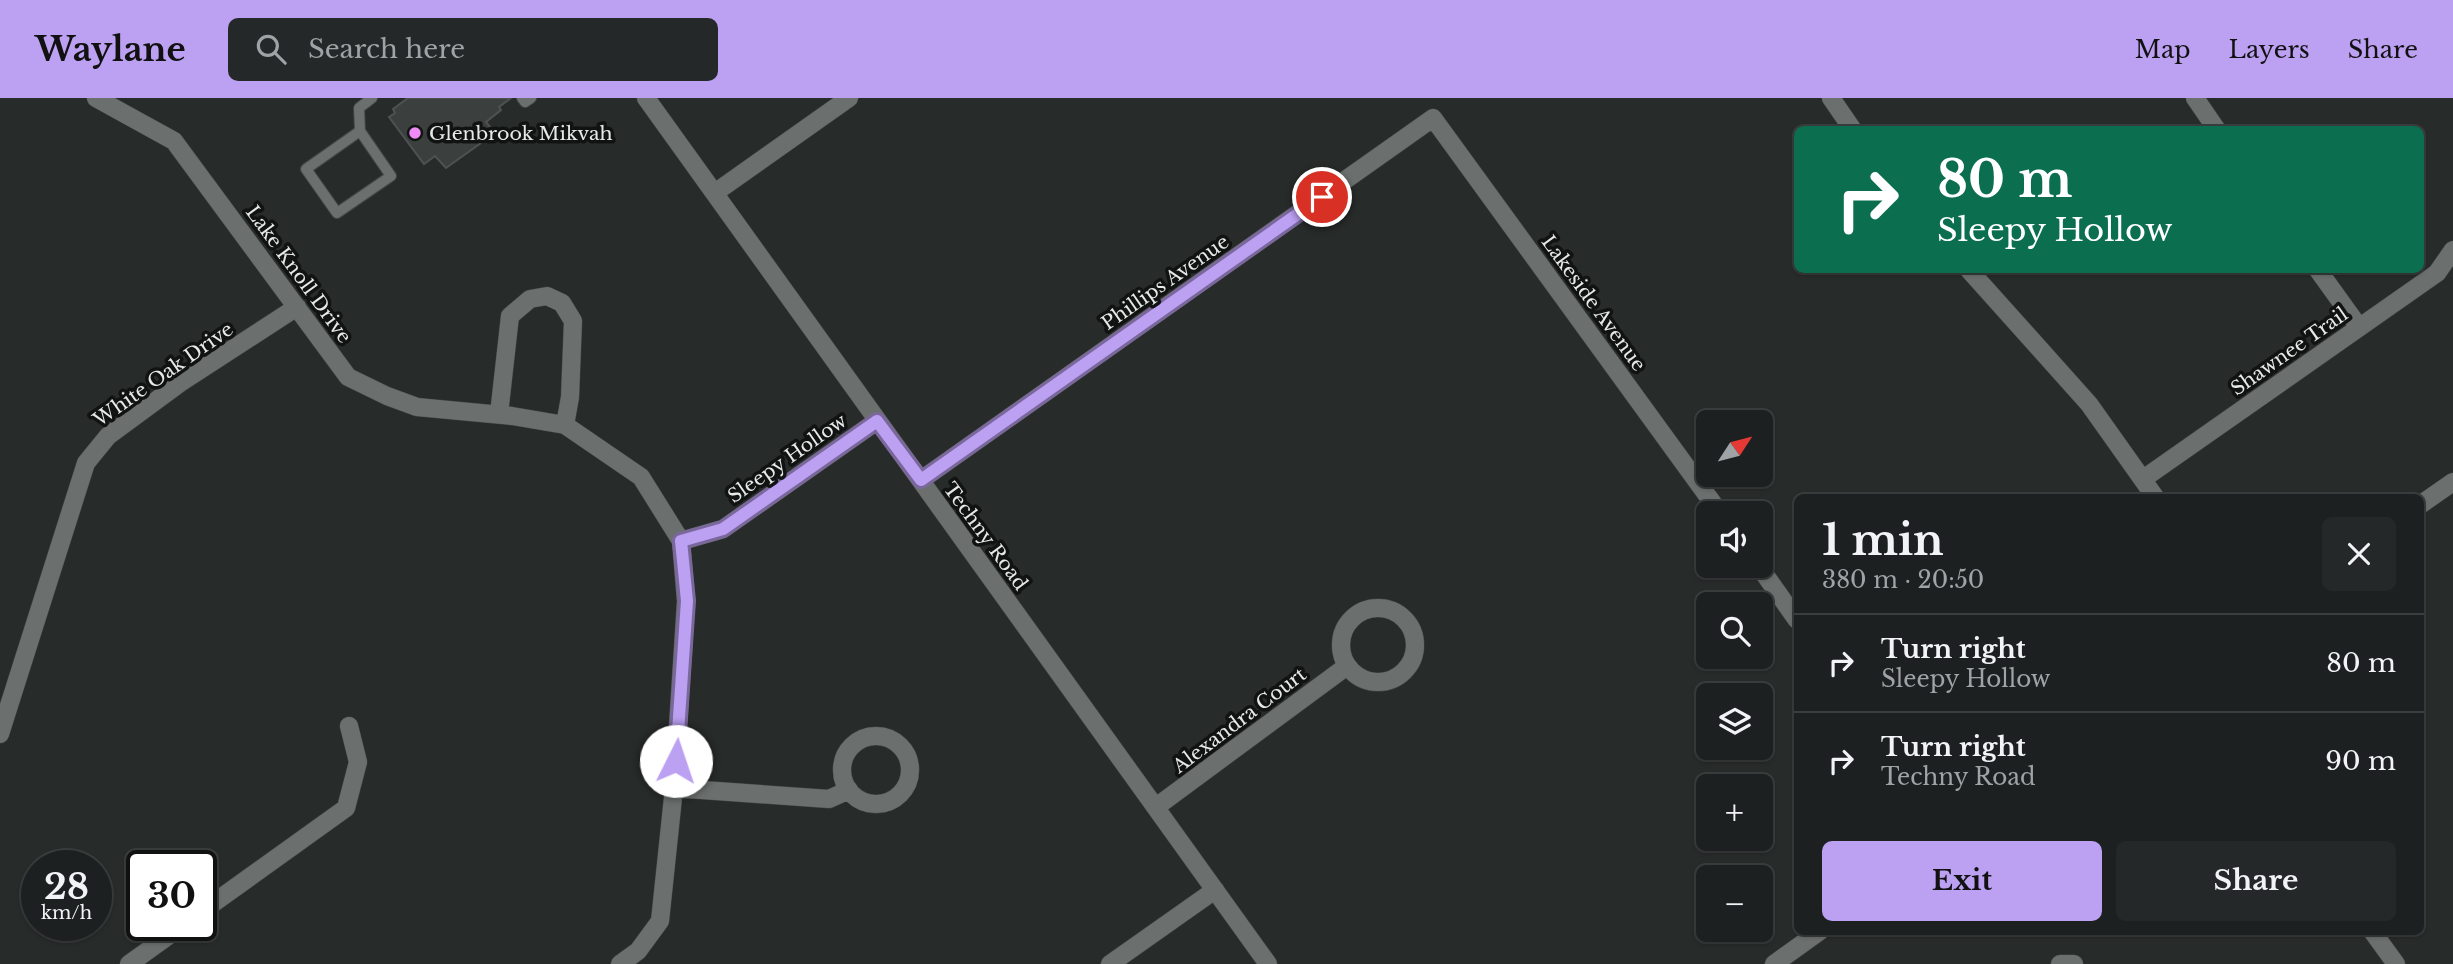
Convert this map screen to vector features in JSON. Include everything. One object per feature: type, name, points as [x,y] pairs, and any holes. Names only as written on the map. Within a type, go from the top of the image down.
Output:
[{"type":"street","name":"Lake Knoll Drive","points":[[96,98],[174,141],[348,377],[417,407],[499,414],[565,425],[640,477],[681,541],[687,601],[674,788],[660,921],[638,951],[620,964]]},
{"type":"street","name":"Techny Road","points":[[646,98],[1268,964]]},
{"type":"street","points":[[716,192],[849,98]]},
{"type":"street","points":[[1831,98],[1850,126]]},
{"type":"street","points":[[2195,98],[2214,126]]},
{"type":"street","name":"Phillips Avenue","points":[[921,480],[1433,118]]},
{"type":"street","name":"Lakeside Avenue","points":[[1433,118],[1711,501]]},
{"type":"street","name":"Shawnee Trail","points":[[2143,479],[2437,273],[2453,250]]},
{"type":"street","points":[[1972,273],[2089,404],[2153,494]]},
{"type":"street","points":[[2320,273],[2360,327]]},
{"type":"street","points":[[499,414],[510,316],[530,299],[547,296],[562,303],[573,321],[570,397],[565,425]]},
{"type":"street","name":"White Oak Drive","points":[[0,734],[3,712],[86,463],[107,436],[180,383],[297,307]]},
{"type":"street","name":"Sleepy Hollow","points":[[681,541],[723,529],[877,421]]},
{"type":"street","points":[[2424,502],[2453,482]]},
{"type":"street","points":[[1767,578],[1794,616]]},
{"type":"street","points":[[1374,608],[1384,608],[1401,615],[1413,630],[1414,657],[1410,666],[1396,678],[1369,681],[1353,673],[1347,666],[1343,657],[1342,638],[1350,621],[1357,615],[1374,608]]},
{"type":"street","name":"Alexandra Court","points":[[1156,807],[1347,666]]},
{"type":"street","points":[[217,900],[346,807],[358,762],[349,726]]},
{"type":"street","points":[[674,788],[828,799],[849,790]]},
{"type":"street","points":[[1110,964],[1215,890]]},
{"type":"street","points":[[1774,964],[1815,935]]},
{"type":"street","points":[[2375,935],[2396,964]]},
{"type":"street","points":[[129,964],[161,941]]},
{"type":"street","points":[[2060,964],[2074,964]]},
{"type":"lane","points":[[360,131],[306,169],[337,213],[391,176],[360,131],[359,108],[372,98]]},
{"type":"lane","points":[[522,98],[525,102],[531,98]]},
{"type":"building","points":[[408,98],[511,98],[486,122],[495,133],[446,168],[435,156],[424,164],[389,117],[395,113],[393,109]]},
{"type":"place","name":"Glenbrook Mikvah","points":[[415,133]]},
{"type":"route","points":[[676,761],[687,601],[681,541],[723,529],[877,421],[921,480],[1322,197]]}]
